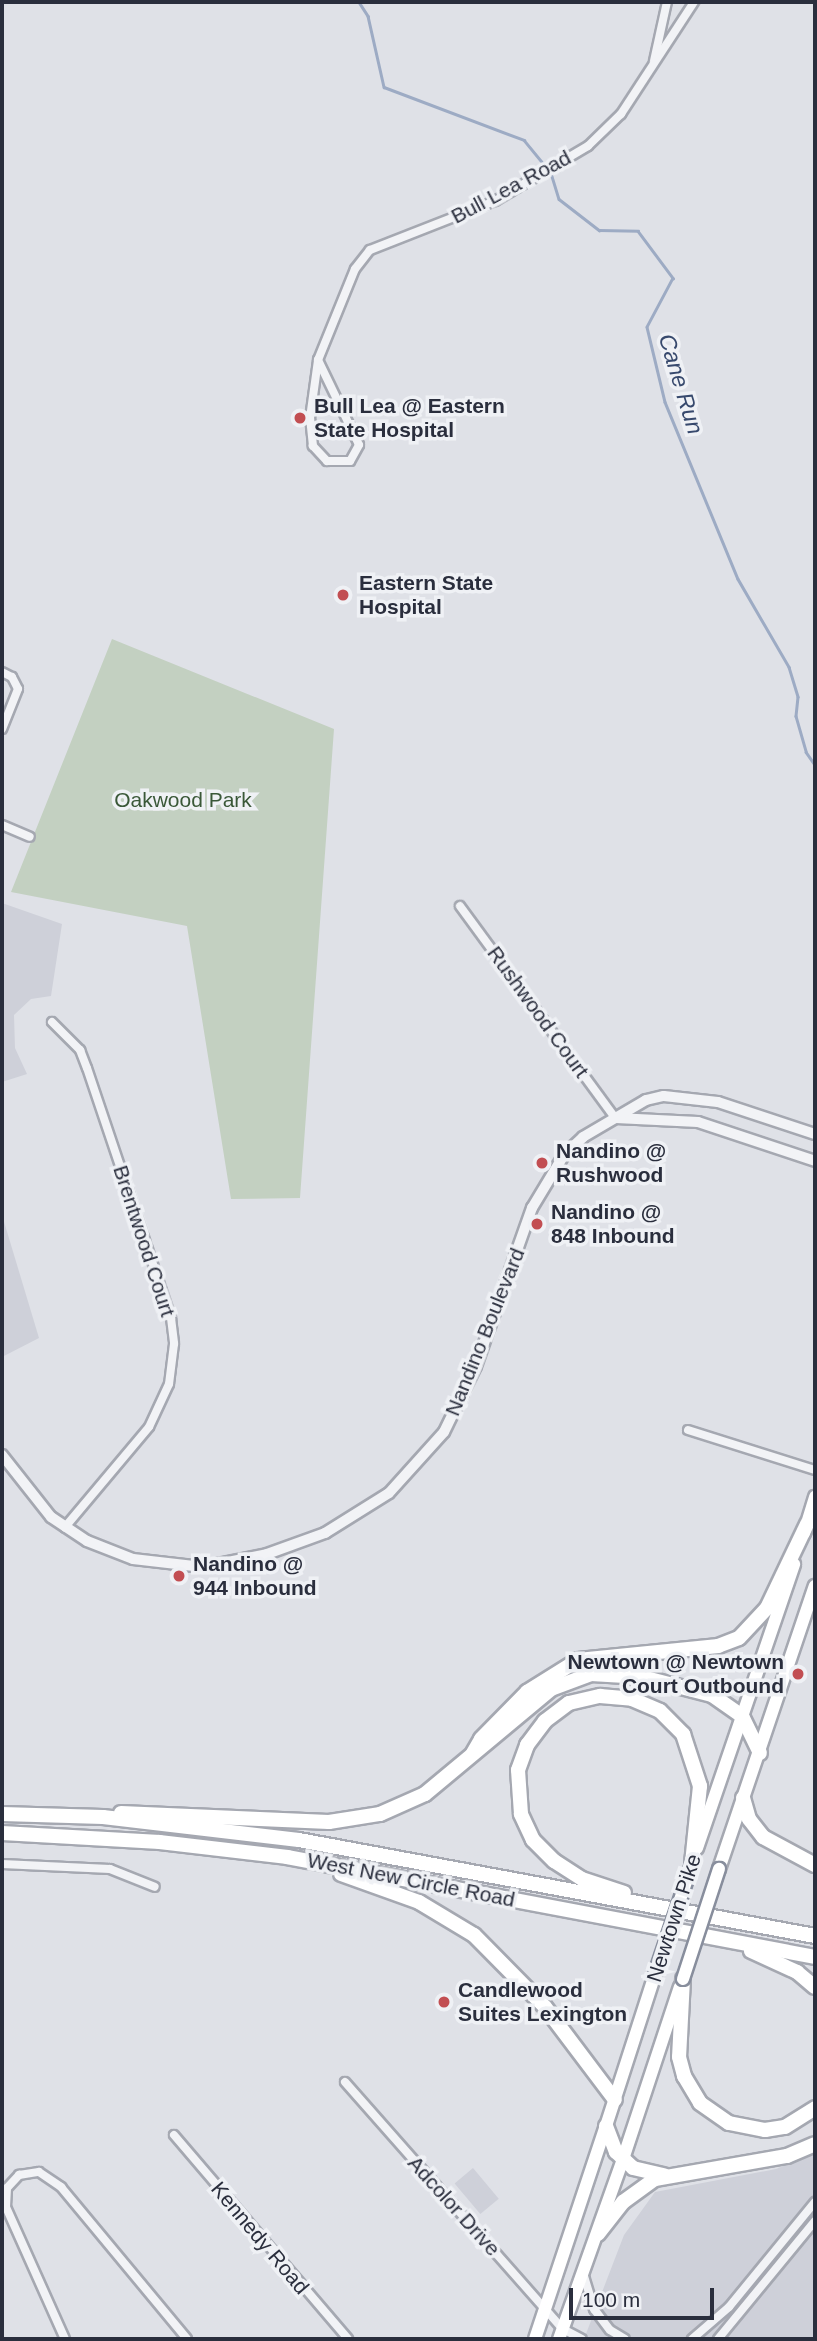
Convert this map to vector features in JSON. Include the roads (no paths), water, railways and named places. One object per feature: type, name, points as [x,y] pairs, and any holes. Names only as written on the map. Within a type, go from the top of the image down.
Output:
[{"type":"highway","points":[[473,1754],[481,1739],[527,1692],[578,1660],[718,1646],[739,1638],[767,1608],[807,1524]]},
{"type":"highway","points":[[103,1817],[132,1810],[353,1819],[403,1807],[473,1754],[487,1748],[551,1689],[591,1674],[615,1674],[690,1687],[712,1695],[742,1716],[760,1753]]},
{"type":"highway","points":[[668,1909],[582,1879],[554,1861],[533,1840],[520,1814],[517,1786],[521,1758],[534,1733],[569,1703],[600,1696],[632,1699],[672,1720],[698,1768],[700,1807],[692,1864]]},
{"type":"highway","points":[[743,1798],[748,1819],[763,1837],[815,1865]]},
{"type":"highway","name":"West New Circle Road","points":[[2,1814],[103,1817],[299,1840],[815,1936]]},
{"type":"highway","name":"West New Circle Road","points":[[2,1833],[173,1843],[287,1857],[815,1957]]},
{"type":"highway","points":[[287,1857],[419,1902],[474,1935],[538,1998],[582,2052],[615,2100]]},
{"type":"highway","points":[[717,1938],[771,1959],[815,1987]]},
{"type":"highway","points":[[682,1979],[679,2057],[684,2076],[700,2103],[729,2123],[765,2130],[785,2127],[815,2108]]},
{"type":"highway","points":[[606,2126],[623,2159],[643,2173],[668,2175],[787,2156],[815,2144]]},
{"type":"highway","points":[[598,2234],[634,2192],[668,2175]]},
{"type":"main road","name":"Newtown Pike","points":[[536,2339],[815,1497]]},
{"type":"main road","name":"Newtown Pike","points":[[561,2334],[598,2234],[815,1586]]},
{"type":"street","name":"Bull Lea Road","points":[[653,67],[667,2]]},
{"type":"street","name":"Bull Lea Road","points":[[318,360],[359,446],[350,461],[327,461],[313,446],[310,418],[318,360],[350,278],[370,250],[397,236],[449,222],[508,194],[588,146],[621,114],[694,2]]},
{"type":"street","points":[[2,672],[12,677],[18,689],[2,729]]},
{"type":"street","points":[[2,825],[30,837]]},
{"type":"street","name":"Rushwood Court","points":[[460,906],[615,1118]]},
{"type":"street","name":"Brentwood Court","points":[[52,1022],[80,1050],[97,1094],[171,1318],[174,1345],[169,1384],[149,1427],[65,1527]]},
{"type":"street","name":"Nandino Boulevard","points":[[2,1455],[35,1503],[65,1527],[87,1541],[133,1559],[203,1567],[267,1554],[325,1533],[371,1507],[416,1467],[444,1432],[463,1398],[532,1208],[548,1177],[583,1137],[646,1100],[683,1096],[718,1102],[815,1134]]},
{"type":"street","points":[[615,1118],[698,1122],[815,1161]]},
{"type":"street","points":[[688,1430],[815,1470]]},
{"type":"street","points":[[2,1864],[110,1868],[155,1887]]},
{"type":"street","name":"Adcolor Drive","points":[[345,2082],[546,2308],[561,2334]]},
{"type":"street","name":"Kennedy Road","points":[[174,2135],[348,2339]]},
{"type":"street","points":[[65,2339],[12,2227],[6,2188],[19,2175],[39,2172],[61,2187],[187,2339]]},
{"type":"street","points":[[692,2339],[729,2307],[815,2202]]},
{"type":"street","points":[[718,2339],[815,2221]]},
{"type":"street","points":[[583,2272],[594,2309],[610,2330],[625,2339]]},
{"type":"street","points":[[561,2334],[582,2339]]},
{"type":"waterway","name":"Cane Run","points":[[359,2],[368,16],[384,87],[524,140],[551,173],[559,199],[599,230],[638,231],[673,278],[647,327],[665,402],[738,579],[789,667],[798,697],[796,716],[806,752],[815,765]]},
{"type":"place","name":"Bull Lea @ Eastern State Hospital","points":[[300,418]]},
{"type":"place","name":"Eastern State Hospital","points":[[343,595]]},
{"type":"place","name":"Nandino @ Rushwood","points":[[542,1163]]},
{"type":"place","name":"Nandino @ 848 Inbound","points":[[537,1224]]},
{"type":"place","name":"Nandino @ 944 Inbound","points":[[179,1576]]},
{"type":"place","name":"Newtown @ Newtown Court Outbound","points":[[798,1674]]},
{"type":"place","name":"Candlewood Suites Lexington","points":[[444,2002]]},
{"type":"park label","name":"Oakwood Park","points":[[183,800]]}]
